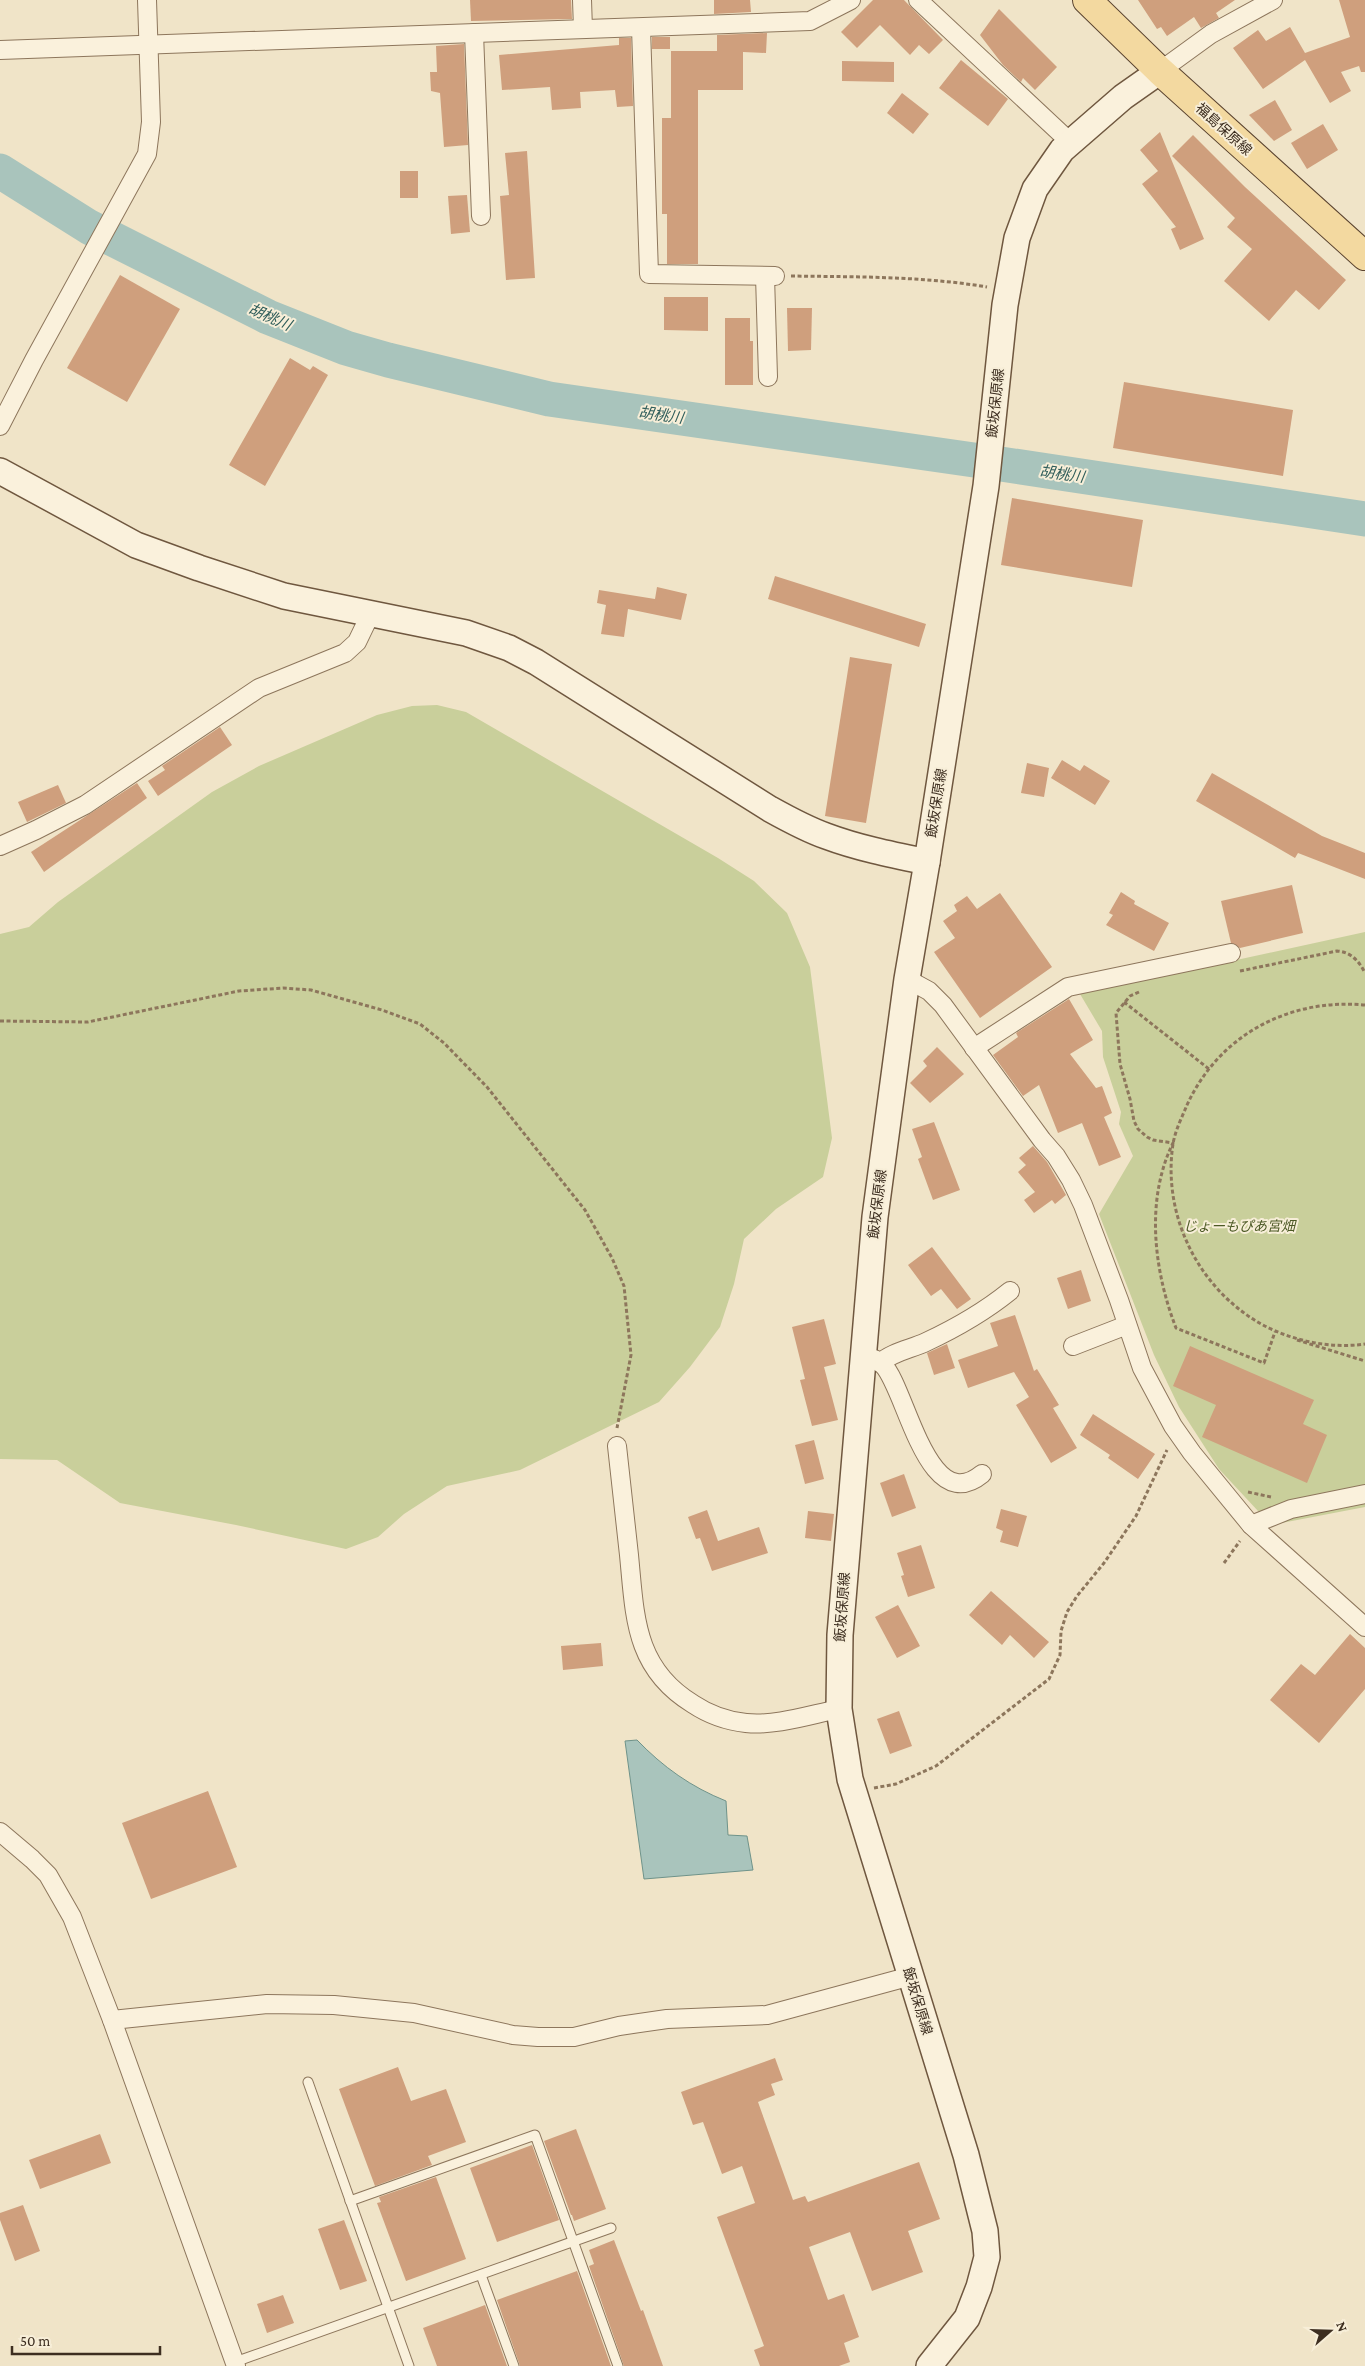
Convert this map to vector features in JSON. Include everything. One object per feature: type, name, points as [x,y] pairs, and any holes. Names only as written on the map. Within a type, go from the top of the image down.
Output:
[{"type":"main road","name":"福島保原線","points":[[1087,0],[1160,71],[1365,256]]},
{"type":"main road","name":"飯坂保原線","points":[[929,2366],[967,2318],[979,2287],[987,2257],[986,2231],[966,2155],[850,1779],[839,1709],[840,1635],[871,1359],[875,1217],[907,979],[986,486],[1008,290],[1017,238],[1036,189],[1062,150],[1123,97],[1160,71]]},
{"type":"main road","points":[[0,471],[136,544],[259,589],[370,615],[466,633],[509,648],[536,662],[770,809],[799,825],[825,836],[868,849],[927,862]]},
{"type":"street","points":[[0,426],[147,154],[151,122],[147,0]]},
{"type":"street","points":[[582,0],[583,29]]},
{"type":"street","points":[[0,50],[810,21],[851,0]]},
{"type":"street","points":[[918,0],[1070,142]]},
{"type":"street","points":[[1160,71],[1211,34],[1273,0]]},
{"type":"street","points":[[641,28],[649,274],[770,276],[768,378]]},
{"type":"street","points":[[474,33],[482,216]]},
{"type":"street","points":[[0,846],[85,805],[259,688],[345,653],[357,642],[370,615]]},
{"type":"street","points":[[974,1048],[1068,987],[1230,953]]},
{"type":"street","points":[[907,979],[929,992],[943,1005],[1042,1140],[1056,1156],[1071,1180],[1094,1232],[1142,1368],[1178,1433],[1251,1525],[1365,1627]]},
{"type":"street","points":[[871,1359],[886,1358],[925,1342],[974,1318],[1010,1292]]},
{"type":"street","points":[[1073,1346],[1127,1325]]},
{"type":"street","points":[[871,1359],[892,1379],[920,1445],[942,1475],[952,1483],[960,1484],[982,1474]]},
{"type":"street","points":[[617,1446],[636,1619],[645,1653],[663,1680],[678,1695],[700,1709],[721,1718],[745,1723],[766,1723],[839,1709]]},
{"type":"street","points":[[1251,1525],[1291,1509],[1365,1494]]},
{"type":"street","points":[[0,1832],[48,1875],[72,1917],[112,2020],[236,2364]]},
{"type":"street","points":[[112,2020],[267,2004],[334,2005],[414,2013],[513,2035],[538,2038],[574,2037],[619,2026],[667,2019],[767,2015],[911,1976]]},
{"type":"lane","points":[[308,2082],[409,2366]]},
{"type":"lane","points":[[350,2201],[535,2135],[618,2366]]},
{"type":"lane","points":[[236,2364],[611,2228]]},
{"type":"lane","points":[[481,2275],[514,2366]]},
{"type":"path","points":[[770,276],[896,277],[952,281],[1008,290]]},
{"type":"path","points":[[1232,972],[1337,951],[1348,953],[1365,973]]},
{"type":"path","points":[[0,1021],[88,1022],[239,991],[283,988],[311,990],[382,1010],[420,1024],[444,1043],[488,1087],[585,1210],[612,1258],[624,1286],[632,1354],[617,1423],[617,1446]]},
{"type":"path","points":[[1144,990],[1130,996],[1116,1013],[1115,1030],[1120,1064],[1138,1130],[1153,1140],[1173,1143]]},
{"type":"path","points":[[1124,1002],[1209,1068]]},
{"type":"path","points":[[1275,1332],[1264,1363],[1176,1328],[1168,1309],[1159,1259],[1156,1207],[1159,1180],[1192,1093],[1209,1068],[1237,1040],[1256,1027],[1277,1017],[1322,1005],[1365,1004]]},
{"type":"path","points":[[1173,1143],[1172,1183],[1181,1229],[1190,1250],[1202,1270],[1227,1299],[1251,1318],[1275,1332],[1293,1338],[1339,1345],[1365,1344]]},
{"type":"path","points":[[1293,1338],[1302,1343],[1365,1361]]},
{"type":"path","points":[[854,1793],[896,1784],[936,1766],[1049,1679],[1060,1655],[1061,1631],[1067,1612],[1081,1590],[1104,1564],[1136,1516],[1171,1441],[1178,1433]]},
{"type":"green space","points":[[437,705],[466,712],[718,858],[754,881],[787,913],[810,967],[832,1138],[823,1177],[776,1209],[744,1239],[734,1284],[720,1327],[690,1367],[659,1402],[520,1470],[447,1486],[404,1514],[378,1537],[346,1549],[236,1525],[120,1503],[57,1460],[0,1459],[0,934],[29,927],[58,902],[212,792],[259,766],[377,715],[412,706]]},
{"type":"green space","name":"じょーもぴあ宮畑","points":[[1365,932],[1365,1507],[1271,1525],[1219,1469],[1179,1407],[1154,1355],[1099,1214],[1133,1156],[1119,1124],[1121,1112],[1103,1057],[1102,1031],[1080,994]]},
{"type":"water","points":[[637,1740],[657,1759],[689,1783],[726,1801],[728,1835],[747,1836],[753,1870],[644,1879],[625,1741]]},
{"type":"building","points":[[470,0],[571,0],[572,19],[471,21]]},
{"type":"building","points":[[714,0],[750,0],[751,12],[714,14]]},
{"type":"building","points":[[873,0],[904,0],[943,40],[929,54],[919,45],[910,55],[880,25],[857,48],[841,32]]},
{"type":"building","points":[[1138,0],[1235,0],[1216,13],[1219,18],[1201,28],[1194,17],[1167,36],[1161,27],[1157,29]]},
{"type":"building","points":[[1339,0],[1365,0],[1365,72],[1361,72],[1359,66],[1341,72],[1351,91],[1330,103],[1305,60],[1263,89],[1233,48],[1258,30],[1266,41],[1290,27],[1305,53],[1350,37]]},
{"type":"building","points":[[999,9],[1057,67],[1035,90],[1023,78],[1021,82],[1003,65],[980,35]]},
{"type":"building","points":[[767,33],[766,53],[743,52],[743,90],[698,90],[698,264],[667,264],[667,214],[662,214],[662,118],[671,118],[671,51],[717,51],[717,35]]},
{"type":"building","points":[[652,37],[670,37],[670,49],[652,49]]},
{"type":"building","points":[[619,38],[631,38],[633,106],[617,107],[615,90],[580,92],[581,108],[552,110],[550,87],[502,90],[499,55],[619,45]]},
{"type":"building","points":[[464,44],[468,145],[444,147],[440,93],[431,91],[430,72],[437,72],[436,46]]},
{"type":"building","points":[[961,60],[1008,99],[988,126],[939,88]]},
{"type":"building","points":[[842,61],[894,62],[894,82],[842,81]]},
{"type":"building","points":[[902,93],[929,114],[913,134],[887,113]]},
{"type":"building","points":[[1275,100],[1292,130],[1274,141],[1249,115]]},
{"type":"building","points":[[1323,124],[1338,150],[1307,169],[1291,143]]},
{"type":"building","points":[[1160,132],[1204,239],[1180,250],[1171,229],[1176,227],[1142,184],[1158,171],[1140,150]]},
{"type":"building","points":[[1193,135],[1245,187],[1346,280],[1319,310],[1296,290],[1269,321],[1224,281],[1252,249],[1227,227],[1235,218],[1172,156]]},
{"type":"building","points":[[527,151],[535,278],[506,280],[500,196],[509,195],[505,153]]},
{"type":"building","points":[[400,171],[418,171],[418,198],[400,198]]},
{"type":"building","points":[[467,195],[470,232],[451,234],[448,196]]},
{"type":"building","points":[[120,275],[180,309],[127,402],[67,368]]},
{"type":"building","points":[[664,297],[708,297],[708,331],[664,330]]},
{"type":"building","points":[[787,308],[812,308],[811,350],[788,351]]},
{"type":"building","points":[[725,318],[750,318],[750,341],[753,341],[753,385],[725,385]]},
{"type":"building","points":[[290,358],[310,370],[313,366],[328,375],[265,486],[229,465]]},
{"type":"building","points":[[1124,382],[1293,410],[1283,476],[1113,448]]},
{"type":"building","points":[[1012,498],[1143,520],[1132,587],[1001,565]]},
{"type":"building","points":[[775,576],[926,624],[919,647],[768,599]]},
{"type":"building","points":[[657,587],[687,594],[681,620],[628,609],[624,637],[601,634],[606,605],[597,603],[599,590],[655,599]]},
{"type":"building","points":[[850,657],[892,664],[866,823],[825,816]]},
{"type":"building","points":[[220,727],[232,745],[158,796],[148,781],[165,770],[162,766]]},
{"type":"building","points":[[1062,760],[1080,771],[1084,765],[1110,781],[1095,805],[1051,778]]},
{"type":"building","points":[[1027,763],[1049,768],[1044,797],[1021,793]]},
{"type":"building","points":[[1212,773],[1322,836],[1365,853],[1365,879],[1298,853],[1295,858],[1196,801]]},
{"type":"building","points":[[137,783],[147,798],[44,872],[31,852]]},
{"type":"building","points":[[58,785],[66,803],[27,822],[18,802]]},
{"type":"building","points":[[1292,885],[1303,933],[1240,948],[1231,943],[1221,901]]},
{"type":"building","points":[[1121,892],[1135,901],[1134,904],[1169,923],[1154,951],[1106,925],[1113,915],[1109,913]]},
{"type":"building","points":[[1000,893],[1052,967],[980,1018],[934,952],[955,938],[943,921],[957,911],[954,905],[967,896],[977,909]]},
{"type":"building","points":[[1069,999],[1093,1040],[1070,1054],[1096,1088],[1102,1086],[1112,1113],[1104,1117],[1121,1157],[1099,1166],[1082,1123],[1058,1133],[1039,1085],[1023,1096],[993,1055],[1018,1037],[1016,1033]]},
{"type":"building","points":[[937,1047],[964,1074],[930,1103],[910,1083],[927,1066],[923,1061]]},
{"type":"building","points":[[934,1122],[960,1190],[933,1200],[918,1159],[922,1157],[912,1129]]},
{"type":"building","points":[[1033,1146],[1047,1162],[1066,1195],[1055,1204],[1052,1200],[1034,1213],[1024,1200],[1035,1192],[1018,1172],[1026,1165],[1019,1158]]},
{"type":"building","points":[[932,1247],[971,1299],[957,1309],[941,1289],[931,1296],[908,1265]]},
{"type":"building","points":[[1081,1270],[1091,1301],[1068,1309],[1057,1278]]},
{"type":"building","points":[[1015,1315],[1034,1371],[1037,1369],[1059,1405],[1053,1408],[1077,1448],[1051,1463],[1016,1405],[1029,1397],[1014,1372],[968,1388],[958,1360],[998,1346],[990,1323]]},
{"type":"building","points":[[824,1319],[836,1364],[824,1367],[838,1420],[812,1426],[800,1380],[805,1379],[792,1327]]},
{"type":"building","points":[[947,1344],[955,1368],[934,1375],[927,1353]]},
{"type":"building","points":[[1190,1346],[1314,1400],[1303,1424],[1327,1435],[1307,1483],[1202,1437],[1216,1405],[1173,1386]]},
{"type":"building","points":[[1093,1414],[1155,1454],[1138,1479],[1108,1458],[1110,1455],[1080,1435]]},
{"type":"building","points":[[814,1440],[824,1479],[805,1484],[795,1445]]},
{"type":"building","points":[[904,1474],[916,1508],[892,1517],[880,1483]]},
{"type":"building","points":[[1001,1509],[1027,1516],[1018,1547],[1000,1542],[1003,1531],[996,1528]]},
{"type":"building","points":[[707,1510],[718,1541],[759,1527],[768,1553],[712,1571],[700,1538],[696,1539],[688,1517]]},
{"type":"building","points":[[808,1511],[834,1514],[831,1541],[805,1538]]},
{"type":"building","points":[[921,1545],[935,1588],[908,1597],[901,1576],[904,1575],[897,1553]]},
{"type":"building","points":[[991,1591],[1049,1642],[1034,1658],[1010,1635],[1002,1645],[969,1615]]},
{"type":"building","points":[[898,1605],[920,1646],[897,1658],[875,1617]]},
{"type":"building","points":[[1350,1634],[1365,1648],[1365,1689],[1319,1743],[1270,1700],[1301,1664],[1315,1675]]},
{"type":"building","points":[[601,1643],[603,1666],[563,1670],[561,1646]]},
{"type":"building","points":[[899,1711],[912,1746],[890,1754],[877,1719]]},
{"type":"building","points":[[208,1791],[237,1867],[151,1899],[122,1823]]},
{"type":"building","points":[[775,2058],[783,2080],[771,2084],[775,2095],[758,2102],[793,2200],[805,2196],[808,2202],[919,2162],[940,2219],[908,2231],[923,2272],[872,2291],[850,2232],[809,2247],[828,2300],[844,2294],[859,2337],[844,2343],[850,2362],[839,2366],[760,2366],[754,2350],[764,2346],[717,2217],[755,2203],[742,2166],[722,2174],[703,2122],[693,2125],[681,2092]]},
{"type":"building","points":[[398,2067],[411,2101],[446,2089],[466,2142],[428,2156],[432,2165],[375,2186],[339,2089]]},
{"type":"building","points":[[576,2129],[606,2209],[574,2221],[544,2141]]},
{"type":"building","points":[[100,2134],[111,2163],[40,2189],[29,2160]]},
{"type":"building","points":[[532,2145],[559,2220],[497,2242],[470,2168]]},
{"type":"building","points":[[436,2177],[466,2259],[406,2281],[377,2203],[381,2202],[379,2197]]},
{"type":"building","points":[[23,2205],[40,2251],[15,2261],[0,2220],[0,2213]]},
{"type":"building","points":[[344,2220],[367,2281],[340,2290],[318,2229]]},
{"type":"building","points":[[614,2240],[641,2311],[643,2310],[663,2366],[624,2366],[589,2266],[594,2264],[589,2250]]},
{"type":"building","points":[[577,2271],[611,2366],[520,2366],[497,2300]]},
{"type":"building","points":[[283,2295],[294,2323],[267,2333],[257,2304]]},
{"type":"building","points":[[485,2305],[507,2366],[437,2366],[423,2328]]},
{"type":"waterway","name":"胡桃川","points":[[0,171],[89,227],[268,317],[346,348],[388,360],[549,399],[981,461],[1365,519]]}]
